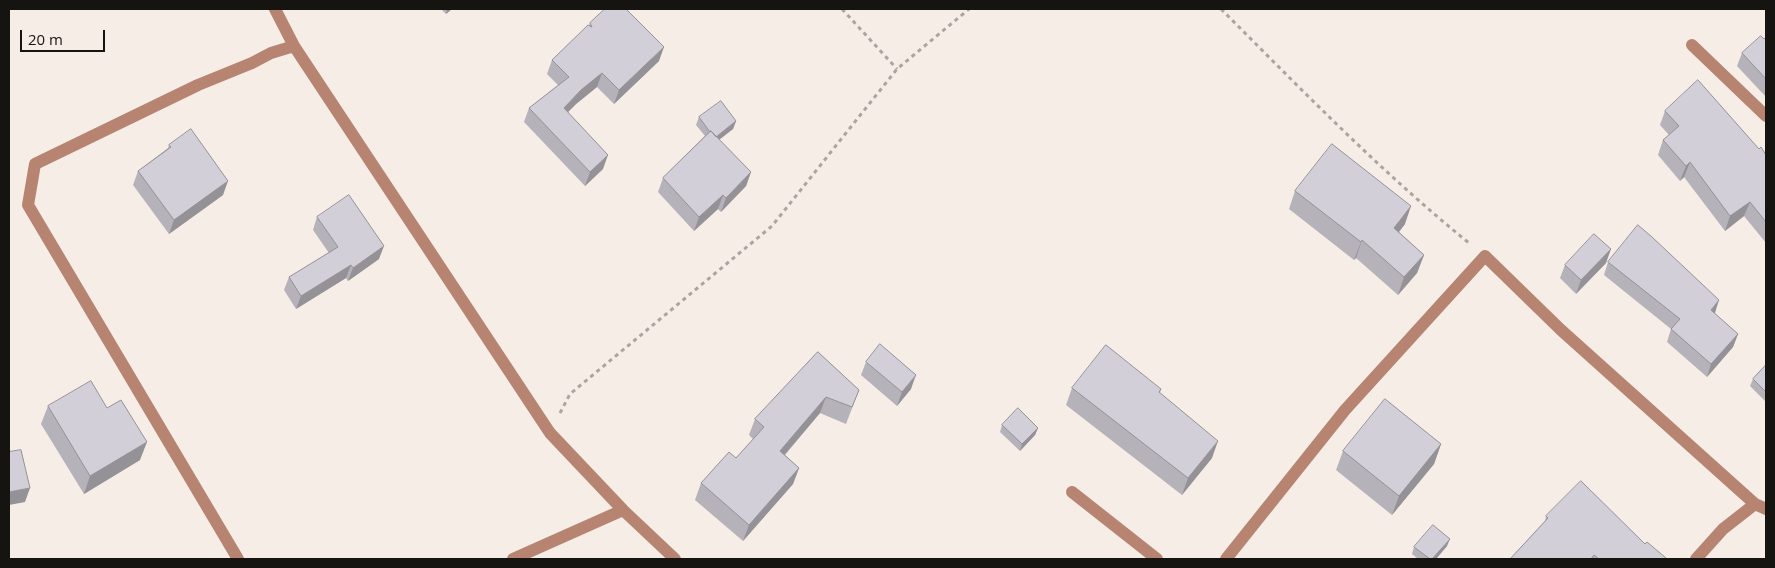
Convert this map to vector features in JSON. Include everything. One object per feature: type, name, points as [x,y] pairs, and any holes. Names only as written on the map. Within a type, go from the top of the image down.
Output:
[{"type":"street","points":[[275,9],[294,46],[550,433],[623,510],[675,559]]},
{"type":"street","points":[[1692,45],[1766,116]]},
{"type":"street","points":[[238,559],[28,204],[35,164],[198,84],[252,63],[271,53],[294,46]]},
{"type":"street","points":[[1226,559],[1345,410],[1485,256],[1561,330],[1761,507],[1723,529],[1696,559]]},
{"type":"street","points":[[1072,492],[1157,559]]},
{"type":"street","points":[[513,559],[623,510]]},
{"type":"path","points":[[842,9],[897,69]]},
{"type":"path","points":[[550,433],[570,394],[772,226],[897,69],[969,9]]},
{"type":"path","points":[[1220,9],[1338,127],[1436,216],[1485,256]]},
{"type":"building","points":[[605,9],[626,9],[664,47],[619,90],[602,73],[581,90],[564,108],[608,155],[590,172],[529,108],[569,77],[552,60],[588,25],[592,27],[590,23]]},
{"type":"building","points":[[1761,36],[1764,39],[1766,37],[1766,79],[1742,53]]},
{"type":"building","points":[[1698,80],[1759,149],[1761,147],[1766,155],[1766,222],[1750,202],[1730,216],[1690,162],[1686,166],[1663,140],[1679,126],[1665,111]]},
{"type":"building","points":[[721,101],[736,121],[716,137],[699,117]]},
{"type":"building","points":[[191,129],[228,181],[174,220],[138,171],[171,147],[169,145]]},
{"type":"building","points":[[711,131],[751,172],[726,198],[723,195],[699,217],[663,178]]},
{"type":"building","points":[[1332,144],[1411,206],[1394,228],[1424,255],[1404,277],[1362,240],[1361,242],[1295,191]]},
{"type":"building","points":[[349,195],[384,246],[353,268],[351,265],[301,296],[289,277],[338,247],[317,217]]},
{"type":"building","points":[[1638,225],[1719,300],[1711,310],[1738,334],[1711,364],[1671,329],[1680,319],[1608,262]]},
{"type":"building","points":[[1594,234],[1611,249],[1581,280],[1565,265]]},
{"type":"building","points":[[880,344],[916,375],[902,392],[866,362]]},
{"type":"building","points":[[1106,345],[1161,389],[1159,392],[1218,441],[1188,478],[1072,388]]},
{"type":"building","points":[[818,352],[859,390],[852,407],[826,397],[780,451],[799,468],[749,525],[701,483],[729,452],[736,458],[764,427],[755,419]]},
{"type":"building","points":[[1766,365],[1766,392],[1753,379]]},
{"type":"building","points":[[91,381],[107,408],[121,400],[147,442],[90,476],[48,406]]},
{"type":"building","points":[[1385,399],[1441,444],[1399,496],[1343,451]]},
{"type":"building","points":[[1018,408],[1038,428],[1022,444],[1002,425]]},
{"type":"building","points":[[21,450],[30,488],[9,492],[9,452]]},
{"type":"building","points":[[1581,481],[1645,544],[1647,542],[1666,558],[1599,559],[1594,555],[1591,559],[1510,559],[1548,518],[1546,516]]},
{"type":"building","points":[[1433,525],[1450,539],[1430,559],[1414,547]]}]
